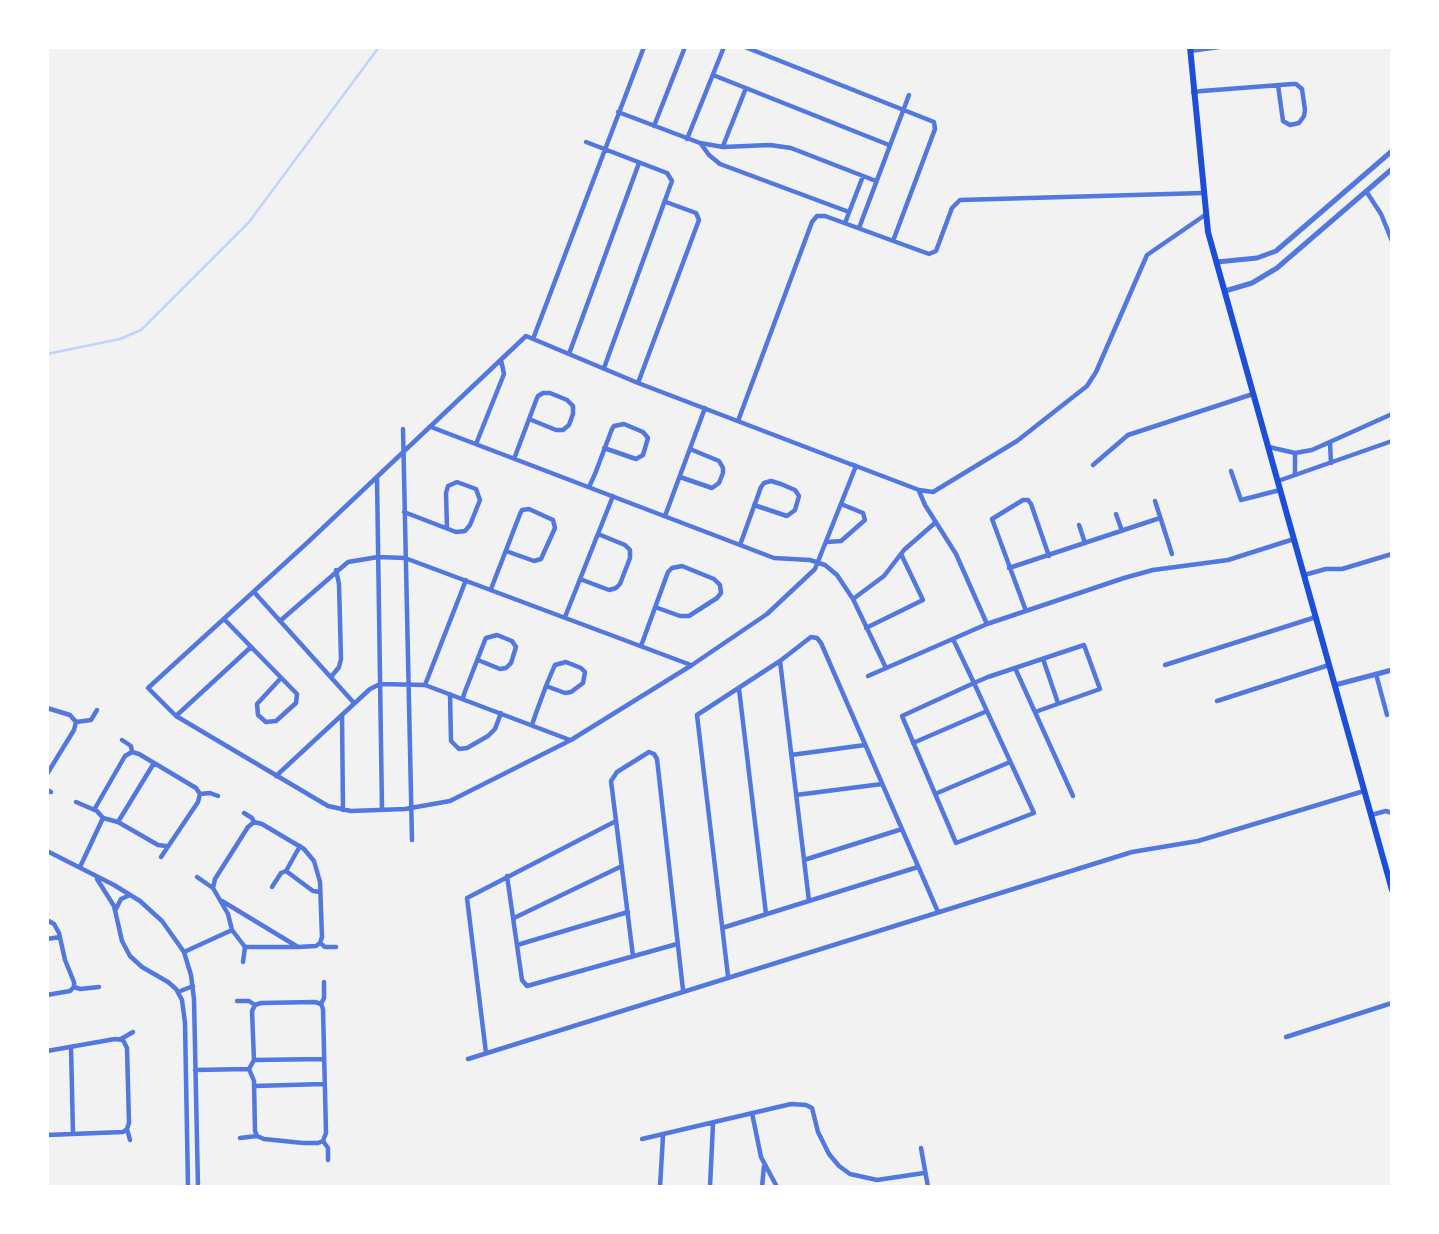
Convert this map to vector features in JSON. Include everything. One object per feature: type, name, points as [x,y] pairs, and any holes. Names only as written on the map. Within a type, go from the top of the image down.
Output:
[{"type":"main road","points":[[1190,49],[1205,215],[1392,890]]},
{"type":"street","points":[[533,339],[644,47]]},
{"type":"street","points":[[654,126],[685,47]]},
{"type":"street","points":[[687,139],[724,47]]},
{"type":"street","points":[[745,47],[902,111],[933,120],[936,128],[892,241]]},
{"type":"street","points":[[1190,49],[1220,47]]},
{"type":"street","points":[[713,75],[889,145]]},
{"type":"street","points":[[1193,92],[1278,85],[1296,84],[1302,89],[1304,114],[1303,119],[1296,124],[1288,125],[1281,118],[1278,85]]},
{"type":"street","points":[[723,146],[746,88]]},
{"type":"street","points":[[859,228],[908,95]]},
{"type":"street","points":[[618,112],[700,143],[723,146],[781,146],[876,181]]},
{"type":"street","points":[[586,142],[667,173],[672,184],[604,368]]},
{"type":"street","points":[[700,143],[720,164],[849,212]]},
{"type":"street","points":[[1217,262],[1257,258],[1276,251],[1392,151]]},
{"type":"street","points":[[569,354],[639,163]]},
{"type":"street","points":[[1372,169],[1380,178]]},
{"type":"street","points":[[1225,291],[1252,283],[1276,268],[1392,169]]},
{"type":"street","points":[[845,223],[863,176]]},
{"type":"street","points":[[1365,191],[1381,214],[1392,241]]},
{"type":"street","points":[[738,421],[812,222],[817,216],[822,215],[932,254],[936,251],[952,208],[960,200],[1203,192]]},
{"type":"street","points":[[638,383],[699,220],[696,213],[666,202]]},
{"type":"street","points":[[856,466],[819,563],[811,575],[758,622],[571,740],[458,798],[432,806],[382,810],[342,810],[322,804],[176,716],[148,688],[377,478],[526,336],[638,383],[705,408],[919,490],[936,491],[1028,433],[1087,386],[1096,372],[1145,258],[1205,215]]},
{"type":"street","points":[[475,444],[504,374],[501,360]]},
{"type":"street","points":[[514,459],[529,419],[537,398],[543,393],[550,393],[567,400],[573,406],[569,425],[561,430],[529,419]]},
{"type":"street","points":[[1093,465],[1131,433],[1253,394]]},
{"type":"street","points":[[665,516],[705,408]]},
{"type":"street","points":[[1268,446],[1295,453],[1312,450],[1392,414]]},
{"type":"street","points":[[589,487],[604,448],[613,427],[618,423],[643,432],[648,438],[644,453],[636,459],[604,448]]},
{"type":"street","points":[[431,427],[779,559],[819,563],[837,575],[853,599],[886,668]]},
{"type":"street","points":[[402,429],[412,840]]},
{"type":"street","points":[[1278,481],[1392,441]]},
{"type":"street","points":[[1330,443],[1331,463]]},
{"type":"street","points":[[680,477],[712,488],[719,483],[723,473],[719,461],[690,449]]},
{"type":"street","points":[[1295,453],[1295,474]]},
{"type":"street","points":[[1231,471],[1241,500],[1280,490]]},
{"type":"street","points":[[377,478],[382,810]]},
{"type":"street","points":[[740,545],[754,505],[762,485],[769,481],[793,488],[799,496],[795,510],[787,516],[754,505]]},
{"type":"street","points":[[404,512],[447,528],[462,532],[469,527],[480,498],[474,488],[457,482],[448,486],[447,528]]},
{"type":"street","points":[[919,490],[956,554],[987,624]]},
{"type":"street","points":[[565,617],[612,496]]},
{"type":"street","points":[[1026,611],[992,519],[1023,500],[1028,500],[1049,556]]},
{"type":"street","points":[[1155,501],[1172,554]]},
{"type":"street","points":[[827,542],[841,541],[865,520],[864,514],[841,504]]},
{"type":"street","points":[[491,589],[522,510],[530,509],[553,520],[555,528],[541,559],[534,561],[506,551]]},
{"type":"street","points":[[1116,514],[1122,531]]},
{"type":"street","points":[[1009,568],[1160,518]]},
{"type":"street","points":[[853,599],[884,576],[901,554],[936,522]]},
{"type":"street","points":[[1079,525],[1085,543]]},
{"type":"street","points":[[580,579],[612,590],[620,584],[631,555],[629,548],[598,534]]},
{"type":"street","points":[[868,676],[987,624],[1138,573],[1228,560],[1294,539]]},
{"type":"street","points":[[866,628],[923,600],[901,554]]},
{"type":"street","points":[[1304,575],[1326,569],[1342,569],[1392,555]]},
{"type":"street","points":[[280,621],[336,570],[351,560],[405,558],[692,665]]},
{"type":"street","points":[[641,646],[655,607],[668,572],[674,566],[682,566],[714,579],[721,587],[717,598],[689,616],[680,616],[655,607]]},
{"type":"street","points":[[331,677],[339,667],[341,659],[340,583],[336,570]]},
{"type":"street","points":[[425,685],[466,580]]},
{"type":"street","points":[[254,592],[354,703]]},
{"type":"street","points":[[1165,665],[1316,617]]},
{"type":"street","points":[[225,619],[297,694],[297,701],[276,721],[266,722],[258,715],[257,704],[281,678]]},
{"type":"street","points":[[463,699],[485,640],[496,635],[512,641],[516,647],[511,663],[506,668],[498,668],[478,660]]},
{"type":"street","points":[[728,976],[697,715],[814,637],[821,643],[938,912]]},
{"type":"street","points":[[953,639],[974,683],[1034,813],[956,843],[902,716],[974,683],[1084,645],[1100,689],[1035,712]]},
{"type":"street","points":[[176,716],[251,647]]},
{"type":"street","points":[[1043,659],[1058,703]]},
{"type":"street","points":[[531,725],[546,686],[554,667],[559,662],[578,666],[585,672],[583,683],[571,692],[565,693],[546,686]]},
{"type":"street","points":[[780,662],[809,901]]},
{"type":"street","points":[[1217,701],[1329,665]]},
{"type":"street","points":[[1015,668],[1073,796]]},
{"type":"street","points":[[1335,685],[1392,670]]},
{"type":"street","points":[[1376,674],[1387,715]]},
{"type":"street","points":[[276,776],[354,703],[380,684],[425,685],[571,740]]},
{"type":"street","points":[[739,689],[766,914]]},
{"type":"street","points":[[450,694],[450,738],[459,749],[467,748],[488,736],[495,729],[501,713]]},
{"type":"street","points":[[47,708],[70,715],[76,722]]},
{"type":"street","points":[[76,722],[91,720],[97,710]]},
{"type":"street","points":[[914,743],[987,711]]},
{"type":"street","points":[[342,714],[342,810]]},
{"type":"street","points":[[47,774],[74,730],[76,722]]},
{"type":"street","points":[[122,740],[131,746],[132,752]]},
{"type":"street","points":[[791,755],[865,745]]},
{"type":"street","points":[[132,752],[196,788],[200,794],[192,811],[161,857]]},
{"type":"street","points":[[94,810],[125,756],[132,752]]},
{"type":"street","points":[[634,956],[611,785],[613,776],[644,753],[652,753],[657,759],[683,990]]},
{"type":"street","points":[[935,794],[1010,762]]},
{"type":"street","points":[[118,822],[154,763]]},
{"type":"street","points":[[796,795],[882,783]]},
{"type":"street","points":[[468,1059],[1132,852],[1198,841],[1364,791]]},
{"type":"street","points":[[200,794],[218,796]]},
{"type":"street","points":[[76,802],[158,845],[166,846]]},
{"type":"street","points":[[1371,815],[1386,811],[1392,813]]},
{"type":"street","points":[[244,813],[254,822],[300,846],[314,861],[319,876],[322,937],[316,946],[245,947]]},
{"type":"street","points":[[80,867],[103,818]]},
{"type":"street","points":[[486,1053],[467,898],[616,821]]},
{"type":"street","points":[[213,888],[215,879],[247,827],[254,822]]},
{"type":"street","points":[[804,860],[901,829]]},
{"type":"street","points":[[272,887],[279,875],[286,872],[300,846]]},
{"type":"street","points":[[47,851],[130,895],[162,921],[184,953],[193,986],[198,1187]]},
{"type":"street","points":[[514,918],[622,866]]},
{"type":"street","points":[[722,928],[918,867]]},
{"type":"street","points":[[286,872],[313,891],[320,892]]},
{"type":"street","points":[[94,876],[107,891],[116,910],[122,941],[130,956],[178,992],[184,1014],[188,1187]]},
{"type":"street","points":[[507,876],[523,982],[527,986],[677,944]]},
{"type":"street","points":[[197,877],[213,888],[227,912],[232,930],[245,947],[243,961]]},
{"type":"street","points":[[116,910],[121,899],[130,895]]},
{"type":"street","points":[[219,898],[299,947]]},
{"type":"street","points":[[227,912],[233,907]]},
{"type":"street","points":[[517,945],[628,912]]},
{"type":"street","points":[[47,920],[56,926],[74,987]]},
{"type":"street","points":[[184,953],[232,930]]},
{"type":"street","points":[[47,940],[60,937]]},
{"type":"street","points":[[280,947],[284,938]]},
{"type":"street","points":[[320,943],[325,947],[336,947]]},
{"type":"street","points":[[240,1138],[257,1136],[289,1143],[316,1143],[323,1140],[326,1133],[321,1004],[324,998],[324,982]]},
{"type":"street","points":[[178,992],[193,986]]},
{"type":"street","points":[[74,987],[99,987]]},
{"type":"street","points":[[47,995],[70,991],[74,987]]},
{"type":"street","points":[[237,1001],[248,1001],[255,1005],[275,1002],[321,1004]]},
{"type":"street","points":[[1286,1037],[1392,1003]]},
{"type":"street","points":[[255,1005],[252,1011],[254,1060],[249,1069],[254,1086],[257,1136]]},
{"type":"street","points":[[47,1051],[121,1039],[133,1032]]},
{"type":"street","points":[[121,1039],[127,1048],[127,1129],[130,1140]]},
{"type":"street","points":[[71,1047],[73,1134]]},
{"type":"street","points":[[254,1060],[324,1059]]},
{"type":"street","points":[[195,1070],[249,1069]]},
{"type":"street","points":[[254,1086],[324,1084]]},
{"type":"street","points":[[642,1139],[791,1104],[806,1105],[812,1108],[817,1132],[829,1154],[850,1174],[869,1180],[885,1180],[924,1173]]},
{"type":"street","points":[[752,1113],[758,1148],[777,1187]]},
{"type":"street","points":[[187,1119],[196,1118]]},
{"type":"street","points":[[710,1187],[712,1124]]},
{"type":"street","points":[[47,1135],[120,1132],[127,1129]]},
{"type":"street","points":[[660,1187],[663,1136]]},
{"type":"street","points":[[323,1140],[327,1146],[328,1160]]},
{"type":"street","points":[[921,1147],[928,1187]]},
{"type":"street","points":[[762,1187],[765,1165]]},
{"type":"waterway","points":[[47,354],[120,339],[141,330],[249,222],[379,47]]}]
